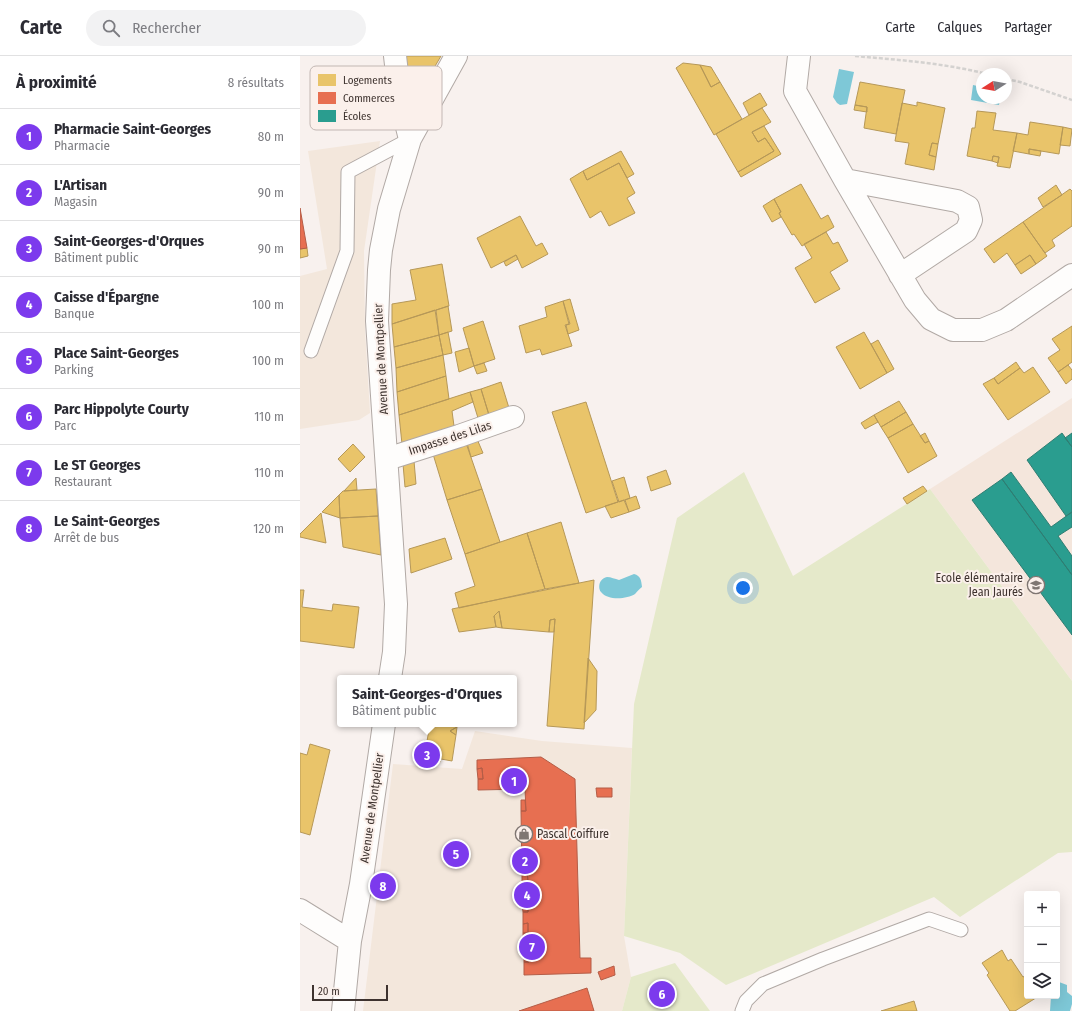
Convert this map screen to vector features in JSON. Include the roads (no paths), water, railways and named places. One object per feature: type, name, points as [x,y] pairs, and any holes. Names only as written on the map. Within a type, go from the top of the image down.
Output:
[{"type":"street","points":[[396,56],[397,66]]},
{"type":"street","name":"Avenue de Montpellier","points":[[442,81],[456,56]]},
{"type":"street","points":[[799,56],[795,91],[915,300],[931,319],[953,330],[982,330],[1006,320],[1072,275]]},
{"type":"street","points":[[408,130],[410,139]]},
{"type":"street","name":"Avenue de Montpellier","points":[[390,675],[394,652],[396,604],[377,322],[379,270],[381,250],[389,209],[410,139],[415,130]]},
{"type":"street","points":[[845,180],[957,201],[968,207],[971,220],[966,231],[900,274]]},
{"type":"street","name":"Impasse des Lilas","points":[[387,459],[459,436],[513,416]]},
{"type":"street","name":"Avenue de Montpellier","points":[[344,1011],[350,941],[361,884],[384,727]]},
{"type":"street","points":[[300,910],[350,941]]},
{"type":"lane","points":[[311,352],[346,250],[348,172],[410,139]]},
{"type":"lane","points":[[742,1011],[746,1001],[763,984],[823,959],[929,919],[961,930]]},
{"type":"water","points":[[839,69],[854,72],[847,104],[840,105],[833,97]]},
{"type":"water","points":[[973,85],[976,86],[976,101],[971,100]]},
{"type":"water","points":[[634,574],[641,580],[642,587],[632,596],[623,598],[608,597],[601,592],[599,588],[600,583],[607,577],[619,580]]},
{"type":"water","points":[[1060,982],[1067,985],[1067,992],[1072,996],[1070,1011],[1050,1011],[1051,999],[1060,999]]},
{"type":"place","name":"Ecole élémentaire Jean Jaurés","points":[[1036,585]]},
{"type":"place","name":"Saint-Georges-d'Orques","points":[[427,755]]},
{"type":"place","name":"Pharmacie Saint-Georges","points":[[514,781]]},
{"type":"place","name":"Pascal Coiffure","points":[[524,834]]},
{"type":"place","name":"Place Saint-Georges","points":[[456,854]]},
{"type":"place","name":"L'Artisan","points":[[525,861]]},
{"type":"place","name":"Le Saint-Georges","points":[[383,886]]},
{"type":"place","name":"Caisse d'Épargne","points":[[527,895]]},
{"type":"place","name":"Le ST Georges","points":[[532,947]]},
{"type":"place","name":"Parc Hippolyte Courty","points":[[662,994]]}]
